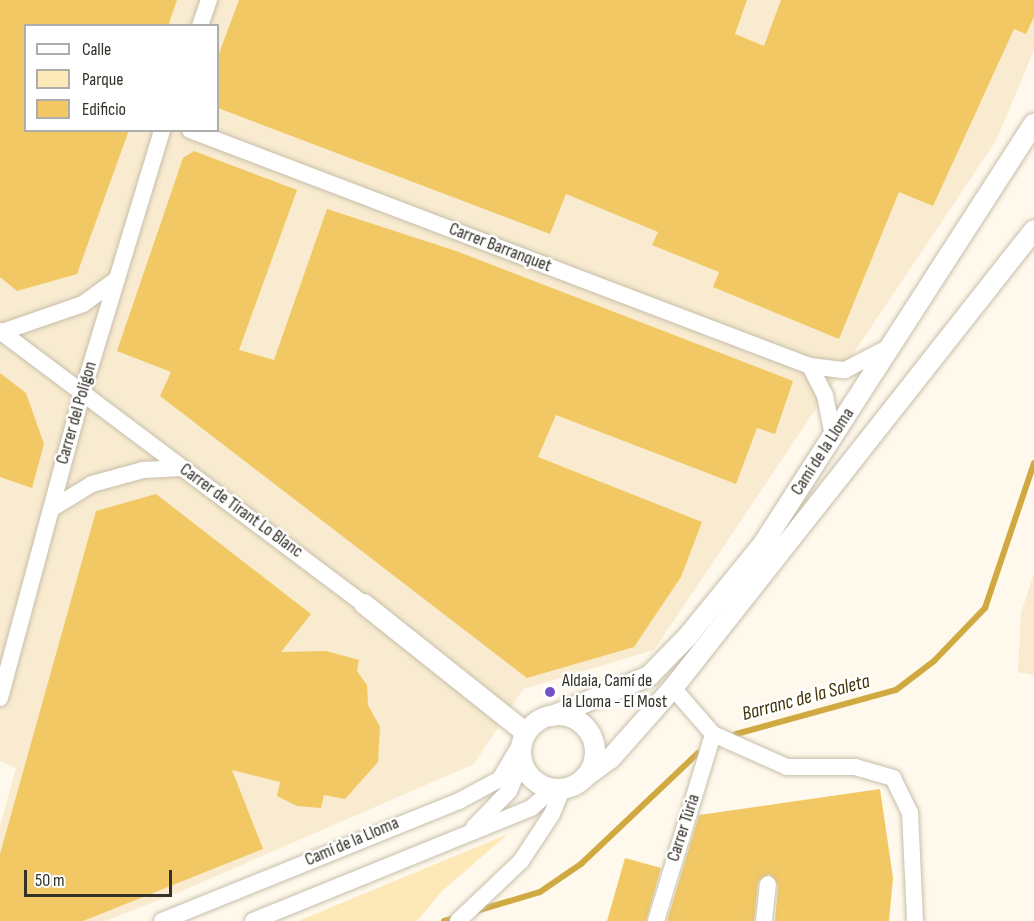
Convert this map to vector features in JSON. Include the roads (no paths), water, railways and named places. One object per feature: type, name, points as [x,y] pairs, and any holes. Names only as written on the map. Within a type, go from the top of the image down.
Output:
[{"type":"street","points":[[201,24],[209,0]]},
{"type":"street","name":"Camí de la Lloma","points":[[546,718],[649,676],[763,544],[1034,124]]},
{"type":"street","name":"Carrer del Poligon","points":[[0,698],[82,394],[161,132]]},
{"type":"street","name":"Carrer Barranquet","points":[[195,132],[810,366],[845,370],[893,345]]},
{"type":"street","name":"Camí de la Lloma","points":[[585,777],[610,759],[673,688],[1034,230]]},
{"type":"street","points":[[1,331],[83,304],[117,279]]},
{"type":"street","name":"Carrer de Tirant Lo Blanc","points":[[1,331],[364,604],[480,695],[525,736]]},
{"type":"street","points":[[810,366],[825,395],[833,436]]},
{"type":"street","points":[[51,509],[92,484],[143,470],[182,468]]},
{"type":"street","points":[[673,688],[713,734],[787,767],[855,767],[893,778],[910,813],[915,921]]},
{"type":"street","name":"Carrer de Tirant Lo Blanc","points":[[480,695],[546,718]]},
{"type":"street","points":[[546,718],[574,719],[590,735],[595,757],[585,777],[557,789],[529,776],[522,760],[525,736],[546,718]]},
{"type":"street","name":"Carrer Túria","points":[[656,921],[713,734]]},
{"type":"street","name":"Camí de la Lloma","points":[[162,921],[459,801],[500,779],[525,736]]},
{"type":"street","name":"Camí de la Lloma","points":[[469,832],[509,791],[522,760]]},
{"type":"street","points":[[458,921],[521,861],[552,814],[557,789]]},
{"type":"street","name":"Camí de la Lloma","points":[[253,921],[531,808],[557,789]]},
{"type":"street","points":[[764,921],[768,884]]},
{"type":"waterway","name":"Barranc de la Saleta","points":[[736,734],[896,690],[934,661],[985,608],[1034,463]]},
{"type":"waterway","name":"Barranc de la Saleta","points":[[476,911],[540,892],[581,864],[698,753]]},
{"type":"waterway","name":"Barranc de la Saleta","points":[[444,921],[458,917]]},
{"type":"place","name":"Aldaia, Camí de la Lloma - El Most","points":[[550,692]]}]
